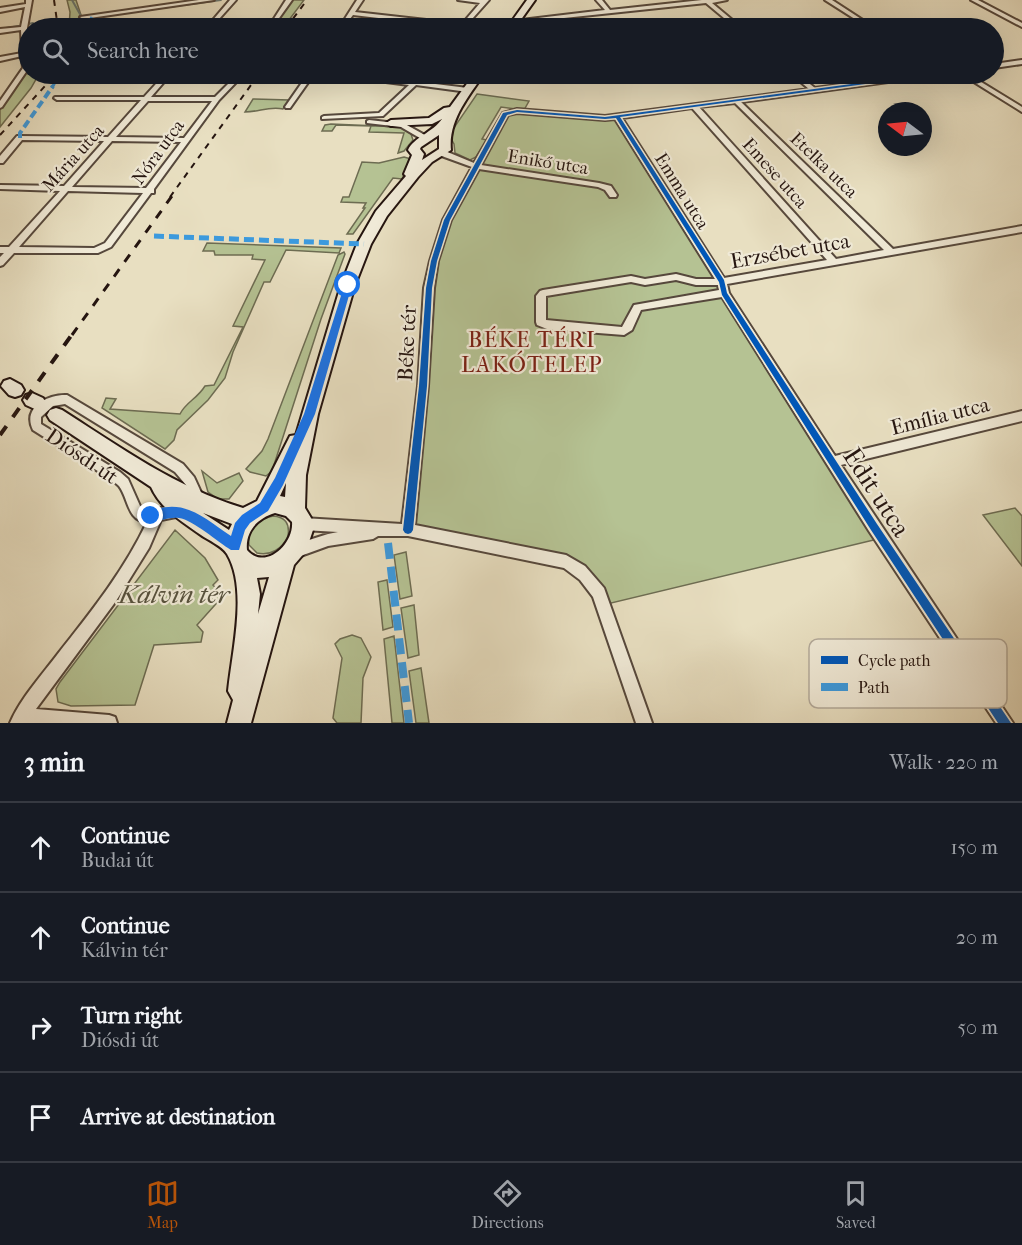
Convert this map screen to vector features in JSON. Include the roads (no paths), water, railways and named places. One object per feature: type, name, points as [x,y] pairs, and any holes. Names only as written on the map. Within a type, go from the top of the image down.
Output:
[{"type":"main road","points":[[519,18],[531,0]]},
{"type":"main road","points":[[406,182],[417,149],[438,132],[472,84]]},
{"type":"main road","points":[[391,123],[432,121],[440,117],[468,90]]},
{"type":"main road","points":[[238,723],[290,556],[303,533],[299,517],[296,475],[309,414],[360,254],[381,214],[406,182],[440,150],[455,111]]},
{"type":"main road","points":[[428,139],[440,150]]},
{"type":"main road","points":[[417,149],[440,150]]},
{"type":"main road","points":[[238,723],[249,594],[240,555],[240,527],[246,519],[264,507],[279,481],[309,414]]},
{"type":"main road","name":"Diósdi út","points":[[56,415],[192,507],[240,555]]},
{"type":"main road","points":[[264,507],[286,505],[299,517]]},
{"type":"main road","name":"Diósdi út","points":[[192,507],[246,519]]},
{"type":"main road","points":[[240,555],[264,568],[290,556]]},
{"type":"street","points":[[83,16],[211,0]]},
{"type":"street","points":[[217,18],[232,0]]},
{"type":"street","points":[[277,18],[289,0]]},
{"type":"street","points":[[348,18],[360,0]]},
{"type":"street","points":[[461,0],[485,1]]},
{"type":"street","points":[[599,0],[609,12]]},
{"type":"street","points":[[555,18],[724,0]]},
{"type":"street","points":[[828,0],[856,18]]},
{"type":"street","points":[[974,0],[1022,25]]},
{"type":"street","points":[[470,18],[485,1]]},
{"type":"street","points":[[706,1],[727,18]]},
{"type":"street","points":[[0,9],[28,2],[26,18]]},
{"type":"street","points":[[351,13],[391,18]]},
{"type":"street","points":[[0,31],[18,29]]},
{"type":"street","points":[[0,59],[18,55]]},
{"type":"street","points":[[1004,64],[1022,62]]},
{"type":"street","points":[[0,106],[18,80]]},
{"type":"street","name":"Mária utca","points":[[0,263],[159,84]]},
{"type":"street","name":"Nóra utca","points":[[11,251],[102,249],[108,246],[218,99],[232,84]]},
{"type":"street","points":[[288,107],[303,84]]},
{"type":"street","points":[[415,84],[379,116],[326,119],[391,123],[408,128],[428,139]]},
{"type":"street","points":[[423,84],[468,90]]},
{"type":"street","points":[[807,84],[813,89]]},
{"type":"street","points":[[617,116],[853,84]]},
{"type":"street","points":[[980,84],[1022,110]]},
{"type":"street","points":[[57,98],[218,99]]},
{"type":"street","name":"Etelka utca","points":[[736,100],[891,252]]},
{"type":"street","name":"Emese utca","points":[[693,105],[834,262]]},
{"type":"street","name":"Béke tér","points":[[408,530],[423,387],[429,288],[443,230],[503,117],[509,113],[521,111],[580,117],[617,116]]},
{"type":"street","name":"Emma utca","points":[[617,116],[723,287]]},
{"type":"street","points":[[408,128],[417,149]]},
{"type":"street","points":[[0,161],[20,138],[188,140]]},
{"type":"street","name":"Enikő utca","points":[[440,150],[476,166],[599,185],[608,188],[613,195]]},
{"type":"street","points":[[0,187],[151,191]]},
{"type":"street","name":"Erzsébet utca","points":[[723,287],[676,278],[645,282],[631,279],[543,293],[540,306],[541,322],[547,325],[624,331],[637,307],[834,262],[1022,229]]},
{"type":"street","points":[[0,250],[11,251]]},
{"type":"street","name":"Edit utca","points":[[723,287],[832,462],[949,639]]},
{"type":"street","name":"Diósdi út","points":[[55,400],[67,400],[179,468],[190,481],[192,507],[157,515],[144,516],[136,510],[124,483],[116,476],[37,427],[34,420],[39,410],[55,400]]},
{"type":"street","name":"Emília utca","points":[[832,462],[1022,416]]},
{"type":"street","points":[[20,719],[119,583],[149,537],[157,515]]},
{"type":"street","points":[[299,517],[382,531]]},
{"type":"street","points":[[290,556],[328,540],[382,531],[408,530],[566,562],[592,581],[599,593],[644,723]]},
{"type":"street","name":"Edit utca","points":[[995,708],[1005,723]]},
{"type":"street","points":[[20,719],[109,723]]},
{"type":"waterway","points":[[72,0],[80,18]]},
{"type":"waterway","points":[[124,13],[221,0]]},
{"type":"waterway","points":[[0,29],[18,26]]},
{"type":"railway","points":[[54,0],[57,18]]},
{"type":"railway","points":[[294,18],[307,0]]},
{"type":"railway","points":[[0,135],[46,84]]},
{"type":"railway","points":[[170,197],[252,84]]},
{"type":"railway","points":[[72,335],[172,196]]},
{"type":"railway","points":[[0,435],[73,333]]},
{"type":"district","name":"BÉKE TÉRI LAKÓTELEP","points":[[532,352]]},
{"type":"park label","name":"Kálvin tér","points":[[174,594]]}]
